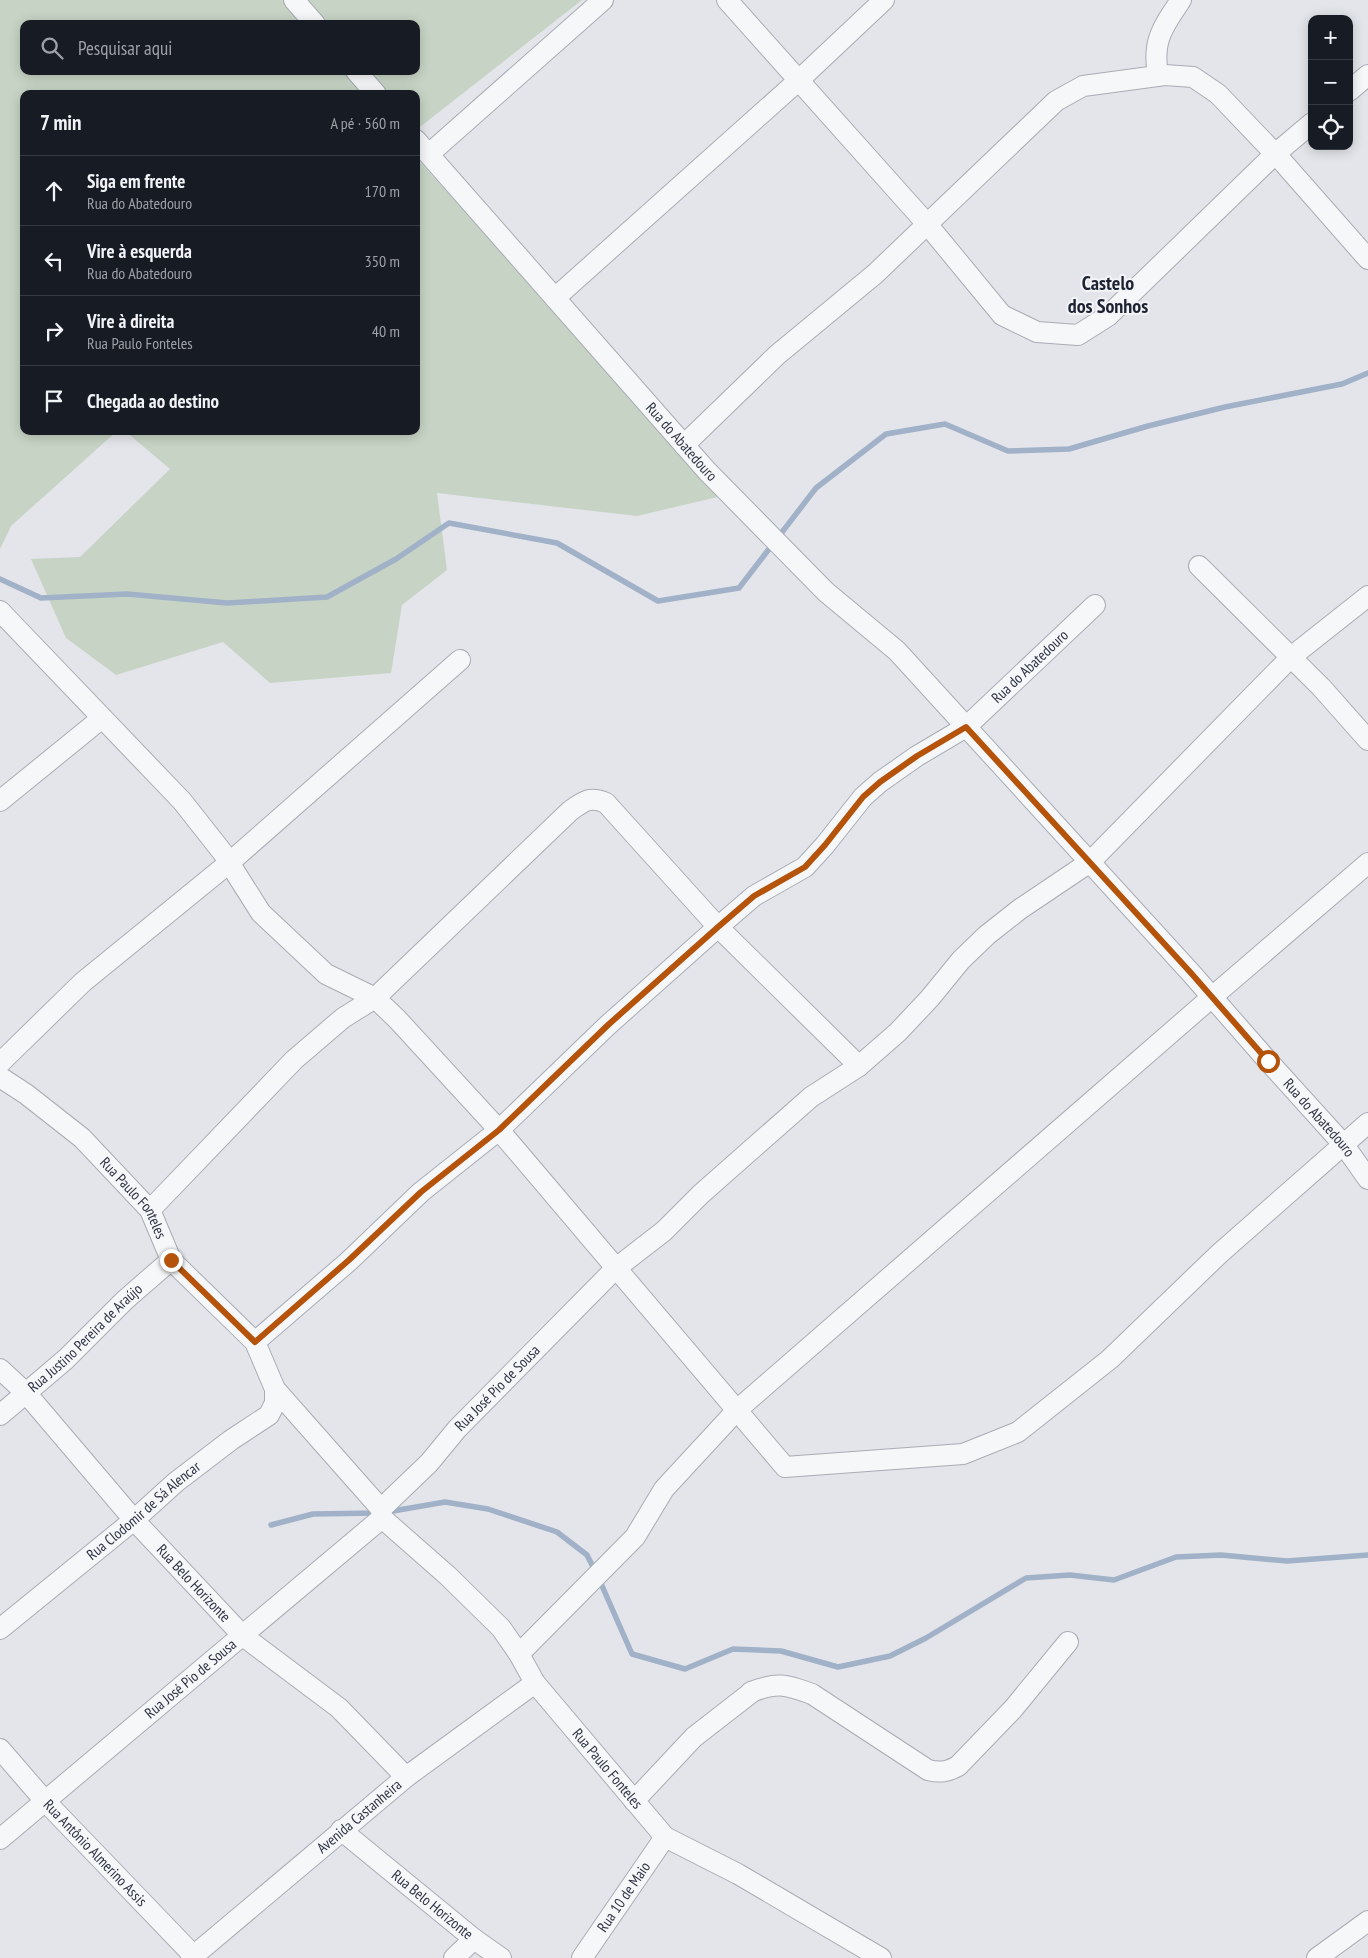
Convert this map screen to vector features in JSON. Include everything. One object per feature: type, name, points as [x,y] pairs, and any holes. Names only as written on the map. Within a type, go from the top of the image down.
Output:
[{"type":"street","points":[[294,0],[312,20]]},
{"type":"street","points":[[423,147],[603,0]]},
{"type":"street","points":[[727,0],[927,224],[1002,315],[1037,332],[1078,335],[1108,316],[1275,154],[1308,126]]},
{"type":"street","points":[[555,298],[798,80],[884,0]]},
{"type":"street","points":[[1158,76],[1155,58],[1161,30],[1181,0]]},
{"type":"street","points":[[359,75],[373,90]]},
{"type":"street","points":[[1353,88],[1368,75]]},
{"type":"street","points":[[684,445],[777,355],[875,274],[1056,101],[1083,86],[1158,76],[1192,77],[1218,94],[1275,154],[1368,259]]},
{"type":"street","name":"Rua do Abatedouro","points":[[423,147],[707,471],[826,592],[897,651],[1212,997],[1344,1145],[1368,1179]]},
{"type":"street","points":[[1199,566],[1321,687],[1368,740]]},
{"type":"street","name":"Rua José Pio de Sousa","points":[[0,1839],[243,1636],[382,1514],[457,1429],[616,1269],[664,1232],[701,1194],[811,1097],[860,1066],[898,1032],[930,998],[961,960],[987,935],[1020,909],[1090,862],[1291,657],[1368,596]]},
{"type":"street","name":"Rua do Abatedouro","points":[[255,1342],[349,1260],[421,1192],[499,1130],[608,1025],[718,927],[754,896],[805,867],[863,797],[880,782],[917,756],[966,727],[1095,604]]},
{"type":"street","points":[[0,611],[182,801],[229,862],[261,914],[326,974],[375,998],[397,1019],[499,1130],[785,1467],[963,1454],[1018,1432],[1110,1359],[1219,1254],[1368,1123]]},
{"type":"street","points":[[0,1063],[83,982],[229,862],[460,660]]},
{"type":"street","points":[[0,801],[102,718]]},
{"type":"street","points":[[150,1210],[294,1060],[343,1018],[375,998],[570,811],[584,801],[595,798],[606,802],[718,927],[860,1066]]},
{"type":"street","points":[[520,1654],[635,1537],[664,1489],[737,1410],[1368,863]]},
{"type":"street","name":"Rua Paulo Fonteles","points":[[0,1077],[26,1094],[82,1138],[150,1210],[171,1260],[255,1342],[276,1389],[382,1514],[501,1628],[520,1654],[535,1684],[665,1837],[738,1874],[851,1950],[881,1958]]},
{"type":"street","name":"Rua Justino Pereira de Araújo","points":[[0,1415],[66,1359],[125,1300],[171,1260]]},
{"type":"street","name":"Rua Belo Horizonte","points":[[0,1369],[26,1393],[134,1520],[243,1636],[339,1708],[406,1777]]},
{"type":"street","name":"Rua Clodomir de Sá Alencar","points":[[0,1629],[134,1520],[176,1482],[231,1440],[269,1415],[275,1403],[276,1389]]},
{"type":"street","points":[[634,1801],[694,1738],[751,1692],[774,1684],[792,1686],[812,1694],[928,1770],[948,1771],[958,1766],[1013,1709],[1068,1642]]},
{"type":"street","name":"Avenida Castanheira","points":[[192,1957],[406,1777],[535,1684]]},
{"type":"street","name":"Rua Antônio Almerino Assis","points":[[0,1750],[45,1801],[192,1957]]},
{"type":"street","name":"Rua Belo Horizonte","points":[[341,1830],[474,1939],[501,1958]]},
{"type":"street","name":"Rua 10 de Maio","points":[[582,1958],[665,1837]]},
{"type":"street","points":[[1317,1958],[1368,1921]]},
{"type":"street","points":[[454,1958],[474,1939]]},
{"type":"green space","points":[[0,0],[582,0],[420,127],[420,90],[20,90],[20,435],[113,435],[11,526],[0,549]]},
{"type":"green space","points":[[420,162],[726,495],[637,516],[437,493],[447,570],[402,605],[391,673],[270,683],[223,642],[116,675],[66,638],[31,559],[80,557],[170,469],[130,435],[420,435]]},
{"type":"waterway","points":[[0,579],[41,598],[127,594],[227,603],[327,597],[396,559],[449,523],[557,543],[658,601],[739,588],[816,488],[886,434],[945,424],[1008,451],[1069,449],[1148,426],[1225,407],[1342,384],[1368,373]]},
{"type":"waterway","points":[[387,1512],[445,1502],[488,1509],[557,1532],[587,1555],[595,1571]]},
{"type":"waterway","points":[[271,1525],[313,1514],[378,1513]]},
{"type":"waterway","points":[[599,1579],[632,1654],[685,1669],[733,1649],[781,1651],[838,1667],[890,1656],[926,1638],[1026,1578],[1070,1575],[1114,1580],[1176,1557],[1221,1555],[1287,1561],[1368,1555]]},
{"type":"district","name":"Castelo dos Sonhos","points":[[1108,294]]},
{"type":"route","points":[[171,1260],[255,1342],[349,1260],[446,1170],[499,1130],[608,1025],[718,927],[754,896],[805,867],[863,797],[880,782],[917,756],[966,727],[1191,973],[1268,1061]]}]
